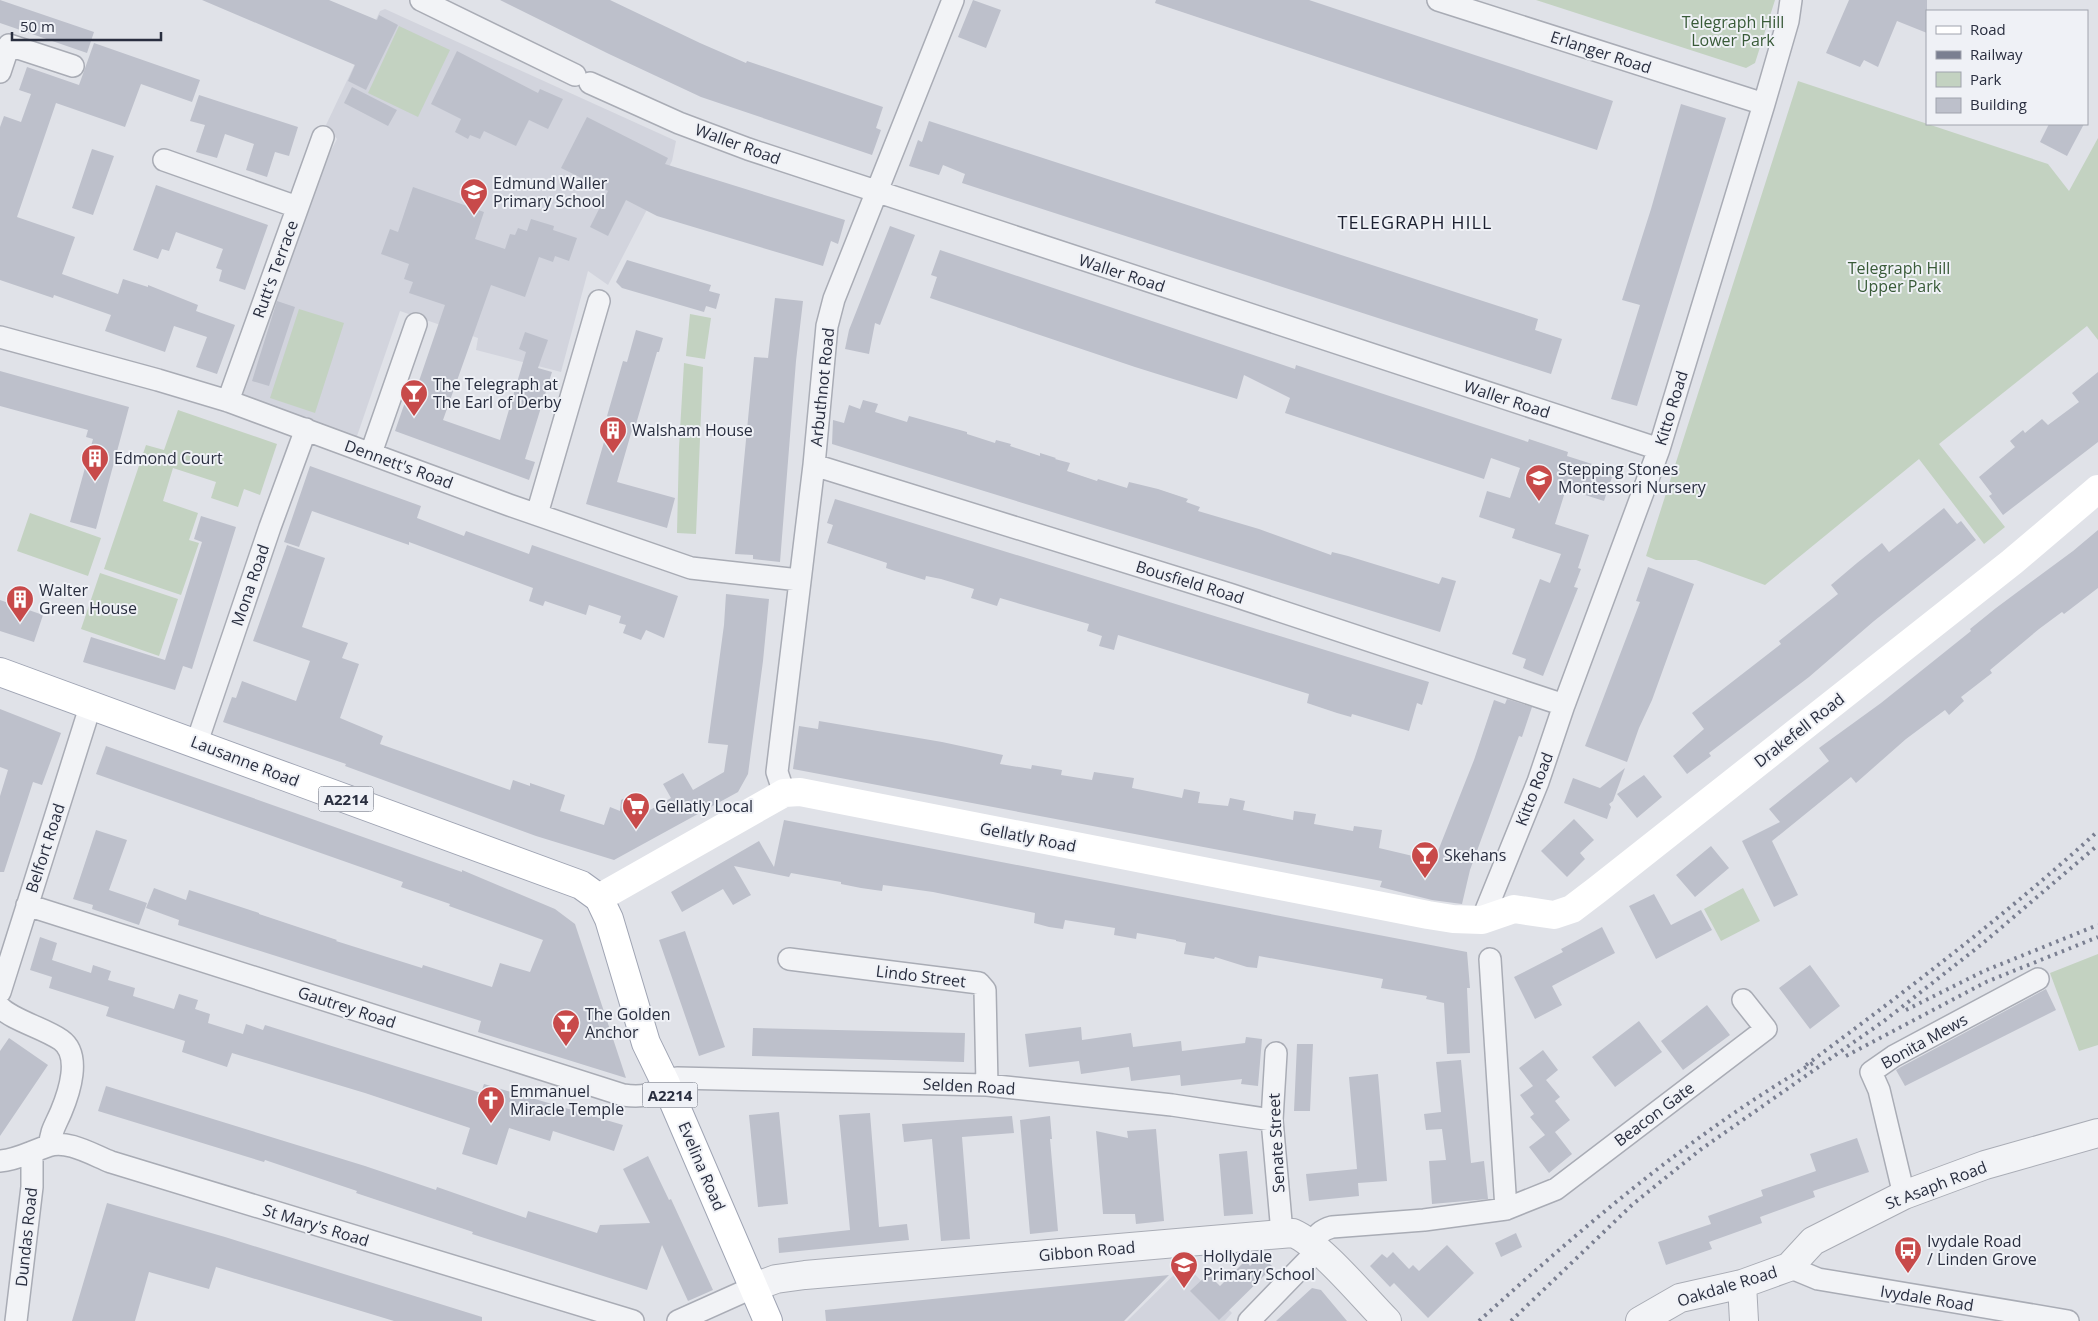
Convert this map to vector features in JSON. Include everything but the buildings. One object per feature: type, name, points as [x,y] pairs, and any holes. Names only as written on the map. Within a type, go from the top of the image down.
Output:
[{"type":"main road","name":"Drakefell Road","points":[[1482,920],[1493,918],[1508,910],[1554,916],[1572,909],[2005,567],[2098,489]]},
{"type":"main road","name":"Lausanne Road","points":[[0,672],[197,742],[581,885],[599,898]]},
{"type":"main road","name":"Gellatly Road","points":[[784,793],[800,792],[1428,915],[1482,920]]},
{"type":"main road","points":[[599,898],[784,793]]},
{"type":"main road","name":"Evelina Road","points":[[599,898],[619,952],[646,1043],[666,1084],[768,1321]]},
{"type":"street","name":"Waller Road","points":[[421,0],[451,7],[583,79],[679,123],[748,149],[1659,449]]},
{"type":"street","name":"Arbuthnot Road","points":[[784,793],[777,772],[814,465],[827,326],[834,299],[953,0]]},
{"type":"street","name":"Erlanger Road","points":[[1438,0],[1764,104]]},
{"type":"street","name":"Kitto Road","points":[[1482,920],[1538,782],[1564,705],[1659,449],[1764,104],[1788,21],[1791,0]]},
{"type":"street","points":[[0,72],[10,45],[73,66]]},
{"type":"street","name":"Rutt's Terrace","points":[[228,401],[323,137]]},
{"type":"street","points":[[164,160],[297,206]]},
{"type":"street","points":[[537,514],[599,301]]},
{"type":"street","points":[[371,453],[416,324]]},
{"type":"street","name":"Dennett's Road","points":[[0,337],[228,401],[691,568],[799,580]]},
{"type":"street","name":"Mona Road","points":[[197,742],[270,527],[306,429]]},
{"type":"street","name":"Bousfield Road","points":[[814,465],[1229,594],[1564,705]]},
{"type":"street","name":"Belfort Road","points":[[0,992],[91,704]]},
{"type":"street","name":"Gautrey Road","points":[[27,906],[623,1095],[638,1097],[653,1094],[666,1084]]},
{"type":"street","name":"Lindo Street","points":[[789,959],[978,983],[985,990],[987,1085]]},
{"type":"street","points":[[1249,1321],[1314,1247],[1317,1235],[1324,1230],[1332,1227],[1424,1220],[1506,1209],[1490,959]]},
{"type":"street","name":"Bonita Mews","points":[[1904,1195],[1879,1090],[1871,1072],[1894,1056],[2038,979]]},
{"type":"street","name":"Beacon Gate","points":[[1506,1209],[1556,1188],[1766,1029],[1743,1000]]},
{"type":"street","points":[[0,1007],[5,1012],[37,1026],[63,1041],[69,1049],[72,1073],[61,1113],[50,1136],[41,1148]]},
{"type":"street","name":"Senate Street","points":[[1276,1053],[1272,1120],[1282,1233]]},
{"type":"street","name":"Selden Road","points":[[666,1084],[677,1078],[987,1085],[1172,1105],[1272,1120]]},
{"type":"street","name":"St Asaph Road","points":[[1789,1267],[1813,1241],[1904,1195],[1985,1165],[2098,1134]]},
{"type":"street","name":"St Mary's Road","points":[[0,1161],[17,1158],[41,1148],[74,1148],[111,1162],[633,1321]]},
{"type":"street","name":"Dundas Road","points":[[16,1321],[32,1187],[41,1148]]},
{"type":"street","name":"Gibbon Road","points":[[754,1288],[776,1279],[805,1275],[1293,1233],[1301,1236],[1314,1247],[1387,1321]]},
{"type":"street","name":"Oakdale Road","points":[[1640,1321],[1680,1298],[1742,1284],[1789,1267]]},
{"type":"street","name":"Ivydale Road","points":[[1789,1267],[1818,1280],[2068,1321]]},
{"type":"street","points":[[1742,1284],[1744,1321]]},
{"type":"street","points":[[678,1321],[754,1288]]},
{"type":"shaded area","name":"Edmund Waller Primary School","points":[[385,9],[676,141],[672,161],[608,285],[588,271],[561,372],[476,350],[478,338],[400,311],[356,439],[246,404],[241,387],[327,158],[337,139],[326,125],[380,11]]},
{"type":"shaded area","name":"Hollydale Primary School","points":[[1185,1264],[1232,1313],[1225,1321],[1127,1321]]},
{"type":"green space","name":"Telegraph Hill Lower Park","points":[[1536,0],[1775,0],[1755,63],[1746,68]]},
{"type":"green space","points":[[399,26],[450,50],[418,117],[368,93]]},
{"type":"green space","name":"Telegraph Hill Upper Park","points":[[1798,81],[2048,164],[2069,191],[2098,138],[2098,340],[2087,326],[1939,444],[2005,527],[1984,544],[1919,459],[1765,585],[1696,560],[1656,560],[1646,556]]},
{"type":"green space","points":[[299,309],[344,323],[315,413],[270,398]]},
{"type":"green space","points":[[690,314],[711,318],[705,359],[686,356]]},
{"type":"green space","points":[[684,363],[703,367],[696,534],[677,533],[679,447]]},
{"type":"green space","points":[[178,410],[277,444],[260,495],[244,489],[238,507],[211,498],[216,482],[173,468],[163,501],[198,513],[189,540],[199,543],[181,595],[104,569],[146,445],[164,450]]},
{"type":"green space","points":[[30,513],[101,538],[88,576],[17,551]]},
{"type":"green space","points":[[100,573],[178,599],[159,656],[81,629]]},
{"type":"green space","points":[[1743,888],[1760,921],[1721,941],[1704,909]]},
{"type":"green space","points":[[2098,954],[2098,1045],[2079,1051],[2050,973]]},
{"type":"railway","points":[[1806,1065],[1955,952],[2028,893],[2098,831]]},
{"type":"railway","points":[[1511,1321],[1633,1204],[1700,1150],[1884,1021],[1982,944],[2098,845]]},
{"type":"railway","points":[[1906,1010],[1984,971],[2098,925]]},
{"type":"railway","points":[[1846,1056],[1986,982],[2098,937]]},
{"type":"railway","points":[[1479,1321],[1639,1183],[1724,1120],[1813,1063]]},
{"type":"place","name":"Edmund Waller Primary School","points":[[474,216]]},
{"type":"place","name":"The Telegraph at The Earl of Derby","points":[[414,417]]},
{"type":"place","name":"Walsham House","points":[[613,454]]},
{"type":"place","name":"Edmond Court","points":[[95,482]]},
{"type":"place","name":"Stepping Stones Montessori Nursery","points":[[1539,502]]},
{"type":"place","name":"Walter Green House","points":[[20,623]]},
{"type":"place","name":"Gellatly Local","points":[[636,830]]},
{"type":"place","name":"Skehans","points":[[1425,879]]},
{"type":"place","name":"The Golden Anchor","points":[[566,1047]]},
{"type":"place","name":"Emmanuel Miracle Temple","points":[[491,1124]]},
{"type":"place","name":"Ivydale Road / Linden Grove","points":[[1908,1274]]},
{"type":"place","name":"Hollydale Primary School","points":[[1184,1289]]},
{"type":"district","name":"TELEGRAPH HILL","points":[[1415,222]]}]
